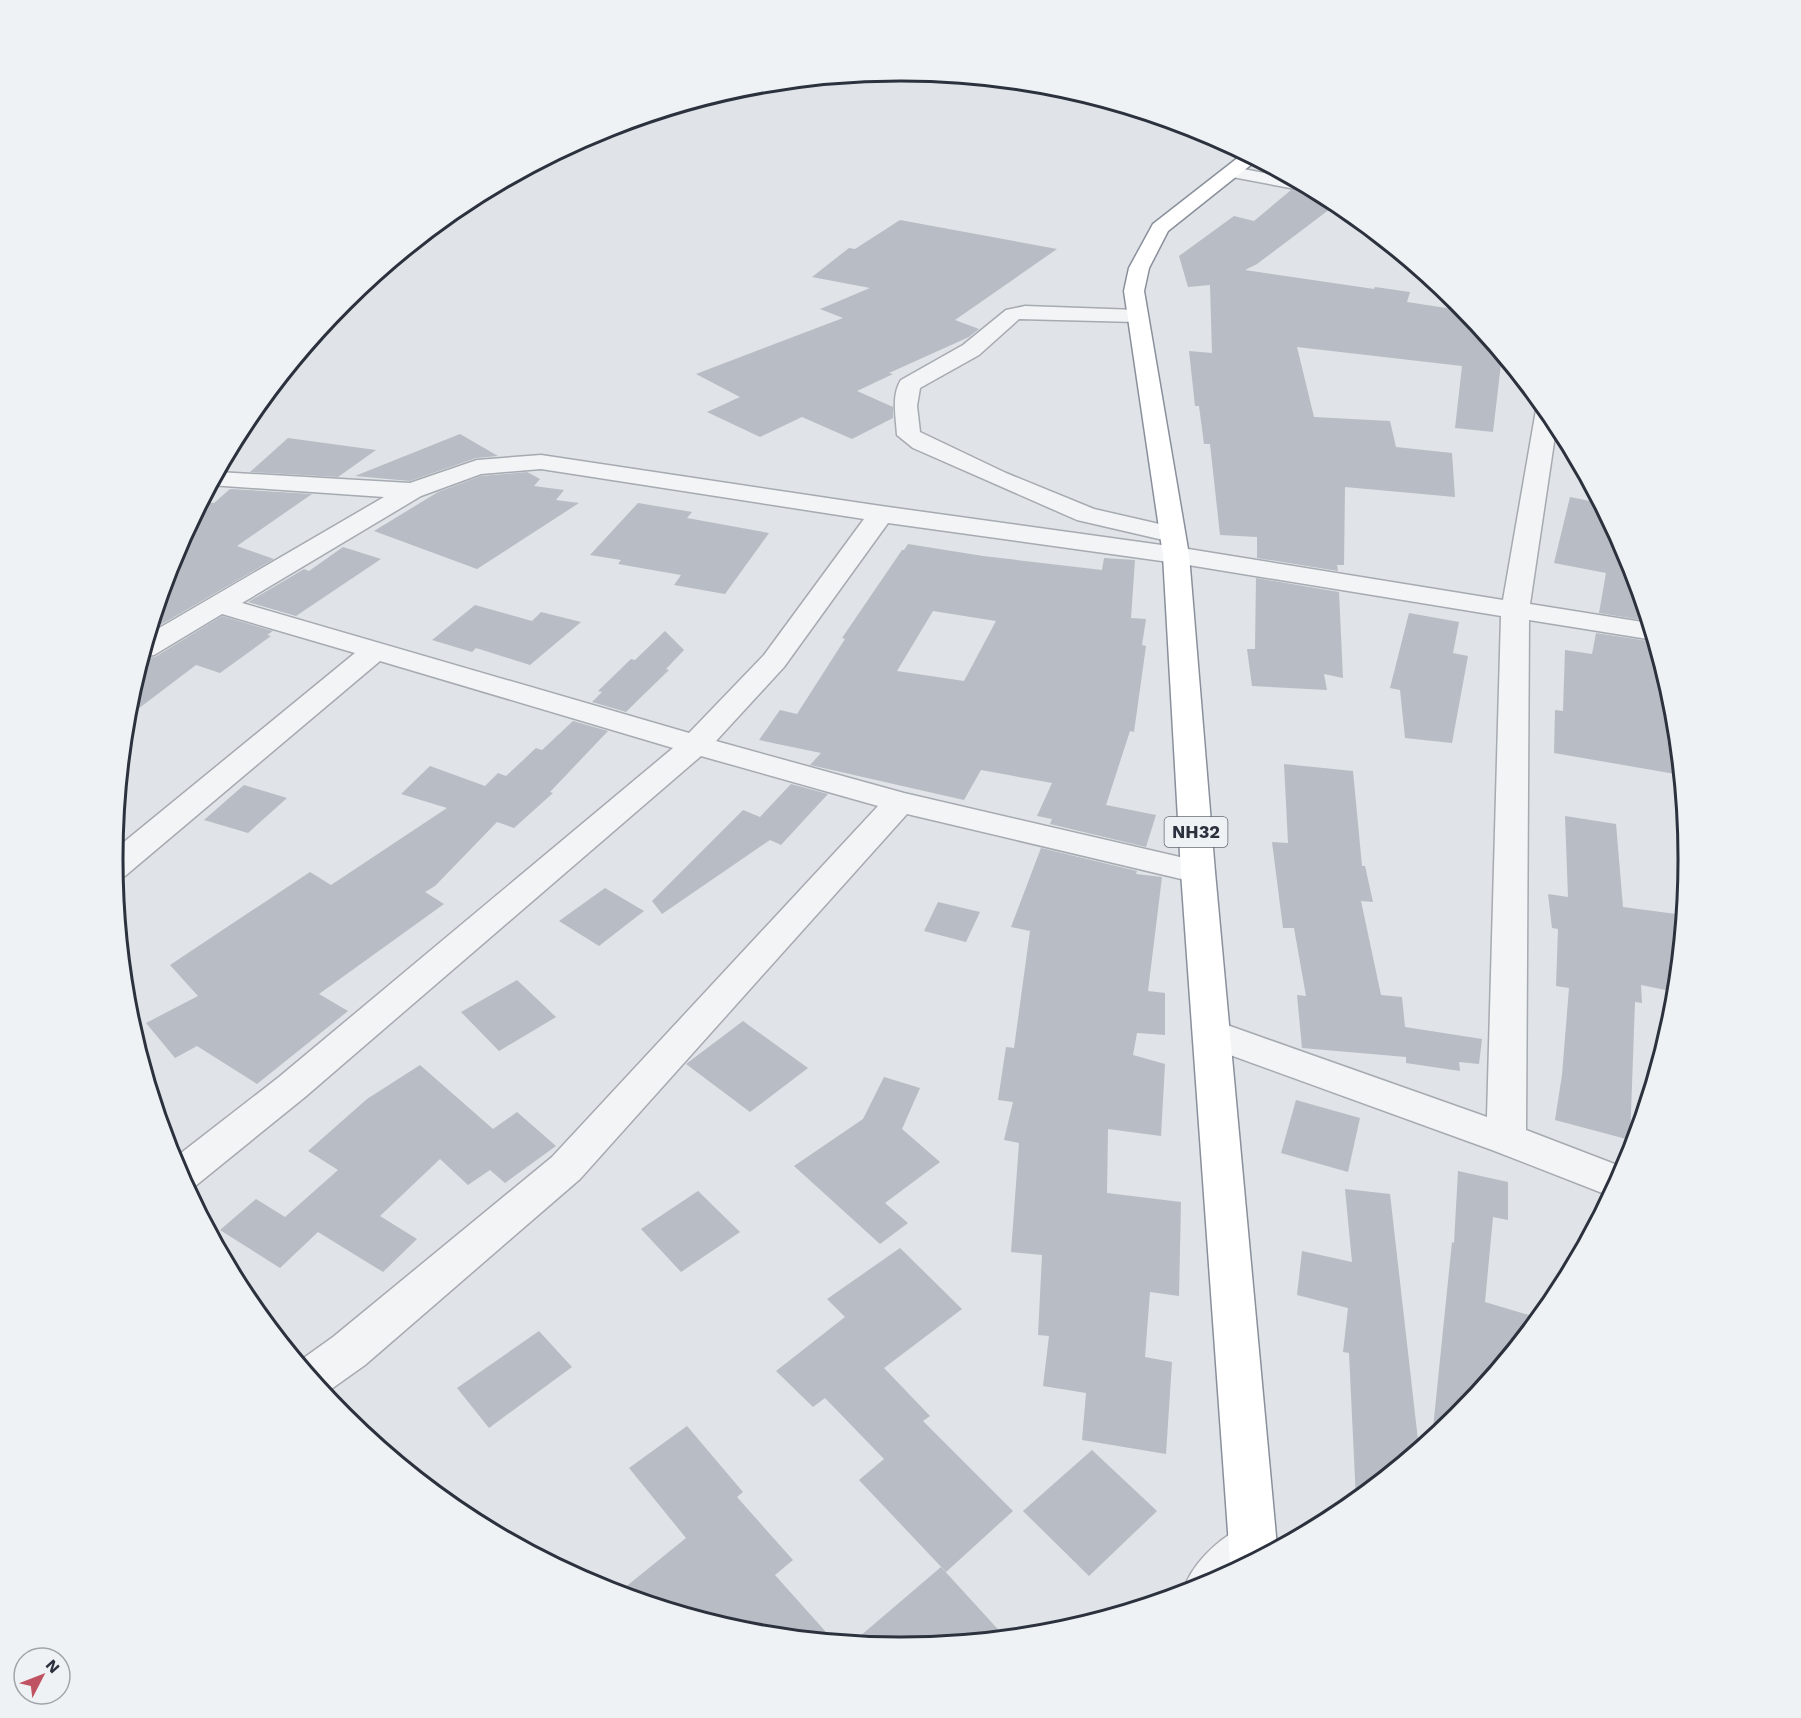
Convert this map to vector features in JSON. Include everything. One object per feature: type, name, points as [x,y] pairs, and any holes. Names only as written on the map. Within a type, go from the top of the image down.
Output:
[{"type":"highway","name":"NH32","points":[[1242,164],[1160,228],[1139,268],[1134,291],[1174,544],[1198,872],[1254,1552]]},
{"type":"street","points":[[1242,164],[1266,172]]},
{"type":"street","points":[[1137,316],[1025,312],[1013,315],[971,350],[909,385],[906,406],[909,435],[964,463],[1086,515],[1174,544]]},
{"type":"street","points":[[1506,1139],[1515,610],[1545,424]]},
{"type":"street","points":[[154,640],[220,605],[412,491],[477,467],[541,462],[881,514],[1174,544],[1515,610],[1644,631]]},
{"type":"street","points":[[222,479],[412,491]]},
{"type":"street","points":[[188,1170],[292,1088],[695,745],[774,661],[881,514]]},
{"type":"street","points":[[220,605],[695,745],[900,802],[1198,872]]},
{"type":"street","points":[[123,860],[375,651]]},
{"type":"street","points":[[317,1373],[349,1351],[566,1168],[900,802]]},
{"type":"street","points":[[1213,1034],[1506,1139],[1609,1179]]},
{"type":"building","points":[[1291,190],[1301,192],[1329,210],[1257,264],[1245,270],[1410,292],[1407,302],[1451,309],[1501,365],[1493,432],[1455,428],[1462,366],[1297,347],[1314,417],[1390,421],[1396,447],[1452,453],[1455,497],[1345,487],[1344,565],[1337,565],[1338,571],[1257,558],[1257,537],[1220,535],[1210,444],[1204,444],[1199,406],[1195,406],[1189,351],[1212,353],[1210,285],[1188,287],[1179,256],[1234,216],[1254,221]]},
{"type":"building","points":[[900,220],[1057,249],[955,320],[979,329],[969,337],[889,373],[893,374],[857,391],[893,407],[893,418],[852,439],[802,417],[760,437],[707,412],[740,397],[696,374],[843,318],[820,309],[870,288],[812,277],[849,248],[855,249]]},
{"type":"building","points":[[460,434],[498,456],[476,458],[410,481],[355,476]]},
{"type":"building","points":[[288,438],[376,450],[338,477],[250,472]]},
{"type":"building","points":[[527,472],[540,479],[534,486],[564,490],[556,500],[579,503],[477,569],[374,531],[438,492],[481,476]]},
{"type":"building","points":[[230,489],[312,494],[237,546],[274,559],[159,626],[182,561],[210,502],[214,503]]},
{"type":"building","points":[[1570,497],[1591,501],[1619,561],[1640,620],[1599,613],[1606,573],[1554,563]]},
{"type":"building","points":[[638,503],[692,512],[687,518],[769,533],[725,594],[674,585],[681,575],[618,564],[621,560],[590,555]]},
{"type":"building","points":[[908,544],[983,556],[1102,570],[1104,558],[1135,560],[1131,618],[1146,619],[1142,645],[1146,646],[1134,732],[1130,731],[1106,805],[1156,815],[1146,847],[1050,824],[1052,819],[1037,816],[1052,783],[981,770],[964,800],[810,765],[821,753],[759,740],[780,710],[797,714],[845,639],[842,638]],"holes":[[[933,611],[996,621],[964,681],[897,671]]]},
{"type":"building","points":[[343,547],[381,559],[296,616],[248,602],[304,569],[309,571]]},
{"type":"building","points":[[1256,578],[1339,592],[1343,678],[1324,674],[1327,690],[1252,686],[1247,649],[1255,649]]},
{"type":"building","points":[[475,605],[532,621],[541,612],[581,622],[530,665],[476,648],[472,652],[432,640]]},
{"type":"building","points":[[1409,613],[1459,622],[1453,653],[1468,656],[1452,743],[1405,738],[1400,690],[1390,688]]},
{"type":"building","points":[[222,616],[273,631],[267,635],[271,636],[220,673],[196,665],[137,710],[149,658],[155,657]]},
{"type":"building","points":[[665,631],[684,650],[666,669],[669,670],[626,712],[592,702],[602,692],[598,691],[631,659],[635,660]]},
{"type":"building","points":[[1596,633],[1647,641],[1664,707],[1674,774],[1554,753],[1555,710],[1563,711],[1565,650],[1592,654]]},
{"type":"building","points":[[573,721],[608,731],[550,792],[553,793],[514,828],[497,822],[435,886],[425,892],[444,904],[319,994],[348,1011],[257,1084],[197,1046],[175,1058],[146,1023],[198,996],[170,965],[310,872],[331,885],[447,808],[401,794],[430,766],[485,786],[498,773],[506,776],[536,748],[542,750]]},
{"type":"building","points":[[1284,764],[1353,771],[1362,866],[1365,866],[1373,902],[1361,901],[1381,995],[1402,997],[1405,1027],[1482,1039],[1479,1064],[1459,1062],[1460,1071],[1406,1063],[1406,1057],[1302,1048],[1297,995],[1306,996],[1294,928],[1283,928],[1272,842],[1288,843]]},
{"type":"building","points":[[791,784],[828,794],[781,845],[770,840],[662,914],[652,901],[743,810],[760,817]]},
{"type":"building","points":[[244,785],[287,798],[248,833],[204,820]]},
{"type":"building","points":[[1565,816],[1616,824],[1623,907],[1676,914],[1667,990],[1641,985],[1642,1003],[1635,1002],[1630,1126],[1626,1139],[1555,1120],[1562,1075],[1569,988],[1556,986],[1558,929],[1552,928],[1548,894],[1568,897]]},
{"type":"building","points":[[1041,848],[1137,871],[1136,874],[1162,877],[1148,991],[1165,993],[1165,1035],[1137,1033],[1133,1055],[1165,1064],[1161,1136],[1108,1129],[1107,1193],[1181,1202],[1179,1296],[1150,1292],[1145,1357],[1172,1362],[1166,1454],[1082,1440],[1086,1393],[1043,1386],[1049,1336],[1038,1335],[1042,1255],[1011,1252],[1019,1143],[1004,1140],[1013,1102],[998,1100],[1006,1047],[1014,1048],[1030,931],[1011,927]]},
{"type":"building","points":[[605,888],[644,911],[599,946],[559,921]]},
{"type":"building","points":[[938,902],[980,912],[966,942],[924,931]]},
{"type":"building","points":[[517,980],[556,1017],[499,1051],[461,1012]]},
{"type":"building","points":[[743,1021],[808,1068],[750,1112],[686,1064]]},
{"type":"building","points":[[420,1065],[493,1129],[517,1112],[556,1146],[505,1183],[490,1170],[468,1185],[440,1159],[380,1216],[417,1239],[383,1272],[318,1232],[280,1268],[220,1230],[256,1199],[285,1217],[338,1170],[308,1151],[367,1099]]},
{"type":"building","points":[[884,1077],[920,1088],[902,1129],[940,1162],[885,1203],[908,1223],[880,1244],[794,1166],[863,1119]]},
{"type":"building","points":[[1296,1100],[1360,1118],[1348,1172],[1281,1153]]},
{"type":"building","points":[[1458,1171],[1508,1182],[1508,1220],[1493,1217],[1485,1302],[1530,1315],[1485,1372],[1433,1425],[1452,1242],[1454,1243]]},
{"type":"building","points":[[1345,1189],[1390,1194],[1418,1439],[1356,1490],[1349,1353],[1343,1352],[1348,1308],[1297,1295],[1302,1251],[1352,1262]]},
{"type":"building","points":[[698,1191],[740,1232],[681,1272],[641,1229]]},
{"type":"building","points":[[900,1248],[962,1309],[884,1368],[930,1416],[923,1421],[1013,1511],[946,1572],[859,1480],[884,1459],[825,1398],[813,1407],[776,1371],[845,1317],[827,1299]]},
{"type":"building","points":[[539,1331],[572,1367],[489,1428],[457,1388]]},
{"type":"building","points":[[687,1426],[743,1492],[737,1497],[793,1560],[775,1575],[827,1633],[749,1622],[650,1596],[626,1587],[686,1538],[629,1468]]},
{"type":"building","points":[[1092,1450],[1157,1511],[1089,1576],[1023,1511]]},
{"type":"building","points":[[941,1567],[999,1630],[900,1637],[861,1635]]}]
